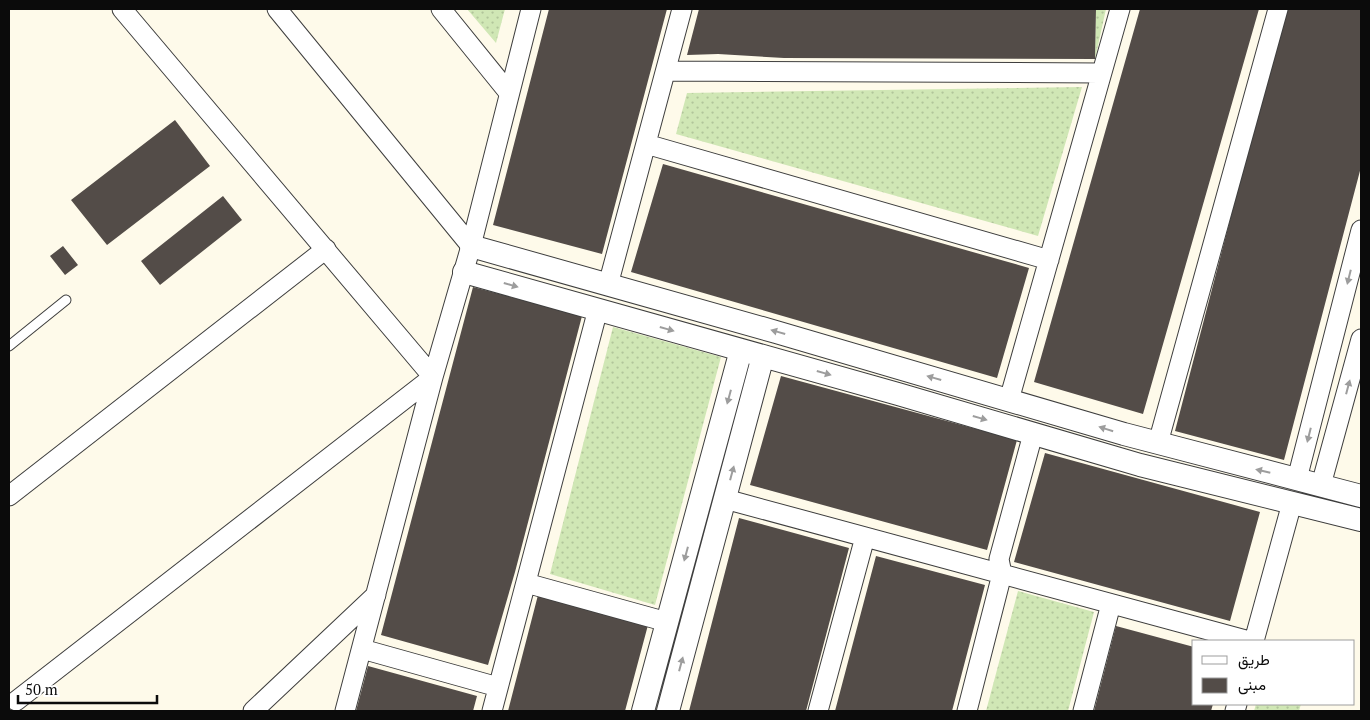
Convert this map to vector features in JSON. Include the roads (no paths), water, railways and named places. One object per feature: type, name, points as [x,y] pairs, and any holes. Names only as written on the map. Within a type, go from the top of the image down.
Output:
[{"type":"street","points":[[122,9],[326,248],[433,377]]},
{"type":"street","points":[[277,9],[471,246],[1158,443],[1361,496]]},
{"type":"street","points":[[442,9],[509,93]]},
{"type":"street","points":[[345,711],[433,377],[471,246],[531,9]]},
{"type":"street","points":[[608,285],[682,9]]},
{"type":"street","points":[[1009,400],[1120,9]]},
{"type":"street","points":[[1158,443],[1278,9]]},
{"type":"street","points":[[666,71],[1102,73]]},
{"type":"street","points":[[646,144],[1049,260]]},
{"type":"street","points":[[1298,479],[1361,230]]},
{"type":"street","points":[[9,496],[326,248]]},
{"type":"street","points":[[464,272],[1140,465],[1361,520]]},
{"type":"street","points":[[492,711],[598,310]]},
{"type":"street","points":[[1321,485],[1361,339]]},
{"type":"street","points":[[643,711],[741,350]]},
{"type":"street","points":[[668,711],[763,356]]},
{"type":"street","points":[[16,701],[433,377]]},
{"type":"street","points":[[967,711],[1002,574],[999,559],[1033,434]]},
{"type":"street","points":[[725,499],[1245,640]]},
{"type":"street","points":[[1254,640],[1292,503]]},
{"type":"street","points":[[818,711],[865,537]]},
{"type":"street","points":[[526,583],[667,622]]},
{"type":"street","points":[[253,711],[376,594]]},
{"type":"street","points":[[1083,711],[1111,604]]},
{"type":"street","points":[[362,649],[498,687]]},
{"type":"lane","points":[[9,346],[66,300]]}]
